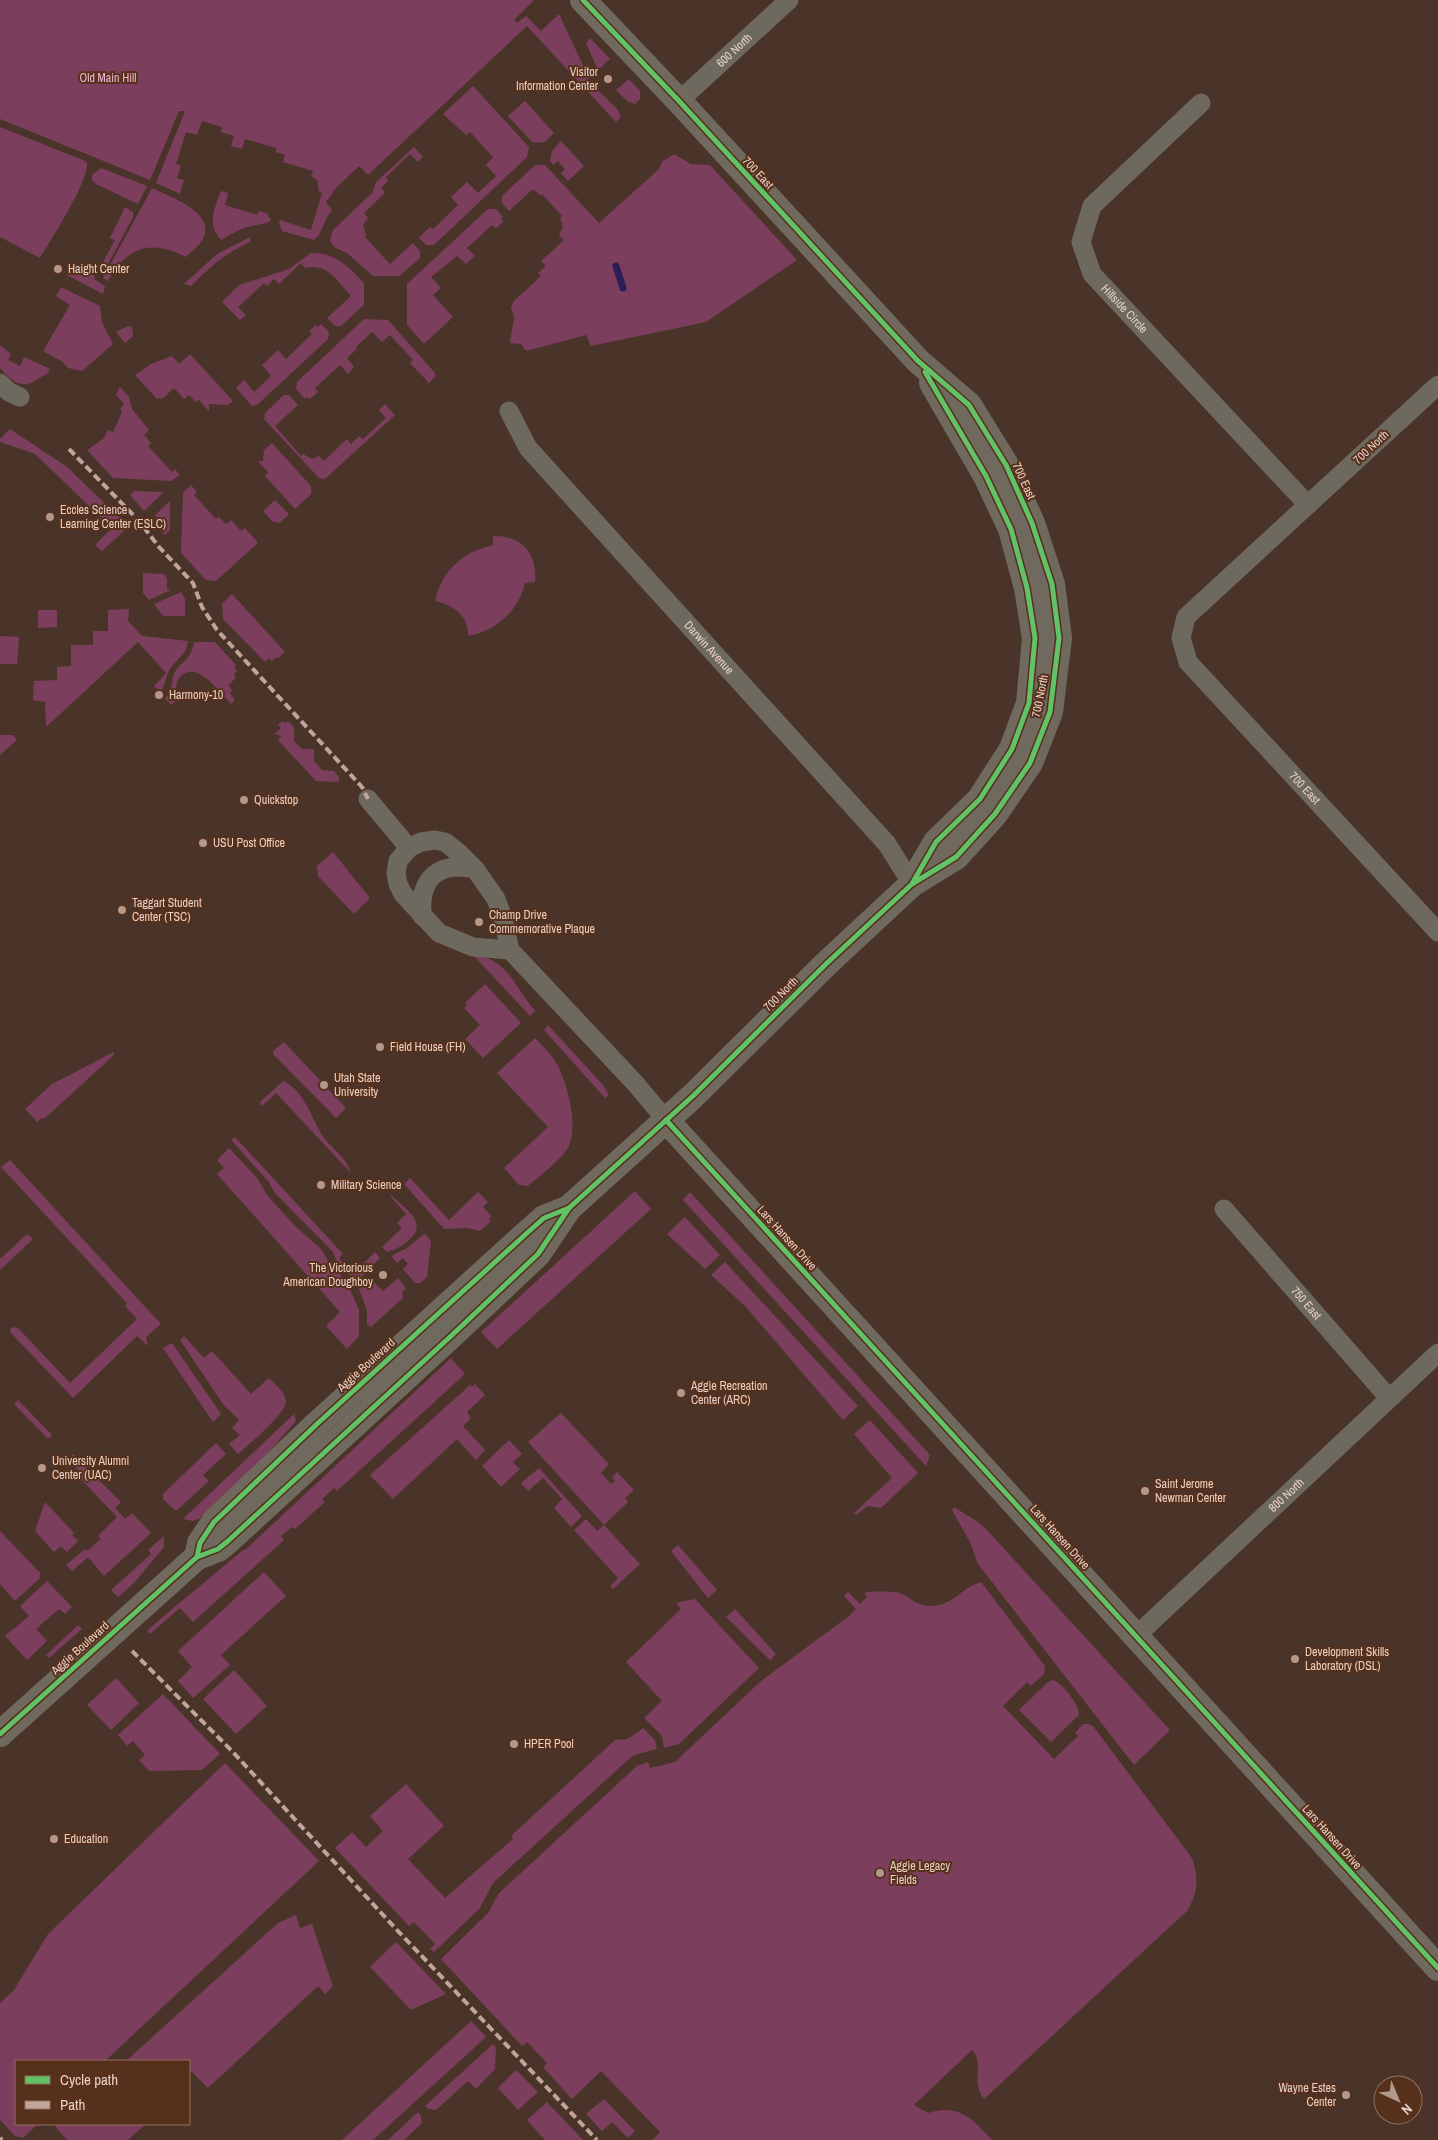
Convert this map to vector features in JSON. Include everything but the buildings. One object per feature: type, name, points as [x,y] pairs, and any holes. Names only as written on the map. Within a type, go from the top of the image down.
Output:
[{"type":"main road","name":"700 East","points":[[583,0],[679,101],[918,361],[986,476],[1010,529],[1027,588],[1047,638]]},
{"type":"main road","name":"700 North","points":[[666,1120],[826,964],[912,884],[936,842],[980,799],[1012,749],[1029,703],[1047,638]]},
{"type":"main road","name":"Aggie Boulevard","points":[[0,1734],[197,1557],[218,1549],[228,1541],[451,1336],[538,1254],[569,1208],[666,1120]]},
{"type":"main road","name":"Lars Hansen Drive","points":[[666,1120],[1438,1968]]},
{"type":"street","name":"600 North","points":[[679,101],[789,0]]},
{"type":"street","name":"Hillside Circle","points":[[1201,103],[1092,206],[1081,242],[1092,274],[1308,505]]},
{"type":"street","points":[[0,383],[9,392],[20,397]]},
{"type":"street","name":"700 North","points":[[1181,638],[1186,617],[1438,384]]},
{"type":"street","name":"Darwin Avenue","points":[[509,411],[528,448],[887,844],[912,884]]},
{"type":"street","name":"700 East","points":[[1181,638],[1188,662],[1438,932]]},
{"type":"street","points":[[368,798],[409,848]]},
{"type":"street","points":[[434,840],[446,842],[475,869],[496,899],[502,915],[510,950],[473,947],[439,933],[403,894],[398,884],[396,873],[398,861],[409,848],[421,842],[434,840]]},
{"type":"street","points":[[422,916],[424,885],[432,876],[442,869],[453,866],[475,869]]},
{"type":"street","name":"Lars Hansen Drive","points":[[510,950],[635,1083],[666,1120]]},
{"type":"street","name":"750 East","points":[[1224,1209],[1390,1398]]},
{"type":"street","name":"800 North","points":[[1136,1636],[1438,1353]]},
{"type":"green space","name":"Old Main Hill","points":[[0,0],[534,0],[514,20],[517,23],[526,16],[541,31],[559,14],[589,78],[588,80],[617,109],[621,117],[616,122],[527,26],[368,175],[359,166],[336,188],[326,202],[332,210],[320,234],[314,240],[282,231],[279,224],[280,220],[311,230],[322,193],[319,192],[317,180],[311,176],[313,171],[283,162],[285,155],[276,152],[276,148],[245,139],[242,149],[231,146],[234,136],[221,132],[222,127],[202,121],[197,135],[186,132],[176,164],[181,166],[177,178],[184,180],[180,194],[156,183],[185,111],[179,111],[150,180],[0,119]]},
{"type":"green space","points":[[590,38],[610,59],[598,70],[586,43]]},
{"type":"green space","points":[[629,79],[640,91],[640,99],[635,104],[627,101],[616,90]]},
{"type":"green space","points":[[473,86],[529,147],[527,157],[434,245],[426,245],[419,238],[430,227],[433,229],[458,205],[451,197],[467,182],[478,193],[496,176],[486,165],[493,157],[470,132],[466,135],[443,114]]},
{"type":"green space","points":[[525,101],[554,133],[545,142],[533,143],[508,116]]},
{"type":"green space","points":[[0,127],[87,163],[82,183],[76,196],[40,258],[0,237]]},
{"type":"green space","points":[[561,141],[584,166],[568,181],[561,173],[565,169],[558,161],[553,165],[550,161],[552,151]]},
{"type":"green space","points":[[414,147],[423,157],[418,162],[410,154],[386,177],[388,181],[381,188],[385,193],[364,213],[368,218],[363,225],[365,237],[390,264],[413,243],[420,251],[420,258],[399,276],[373,276],[347,253],[334,247],[330,241],[333,230],[372,193],[376,182]]},
{"type":"green space","points":[[674,154],[691,164],[710,165],[797,260],[706,322],[591,346],[586,335],[526,351],[521,344],[510,343],[514,317],[511,307],[514,301],[541,276],[538,273],[546,266],[541,261],[564,240],[559,235],[563,227],[560,218],[562,216],[542,194],[540,195],[533,189],[509,211],[502,203],[502,196],[535,165],[545,165],[599,223],[659,169],[662,162]]},
{"type":"green space","points":[[101,168],[147,186],[138,204],[96,184],[92,180],[92,175]]},
{"type":"green space","points":[[152,188],[179,201],[198,214],[204,222],[205,230],[202,240],[186,257],[161,248],[141,249],[132,253],[124,260],[108,281],[103,278]]},
{"type":"green space","points":[[221,191],[228,193],[225,205],[257,215],[259,211],[268,214],[268,217],[271,218],[270,221],[243,229],[221,240],[214,228],[213,216]]},
{"type":"green space","points":[[125,207],[133,212],[133,217],[108,264],[103,262],[115,240],[110,238]]},
{"type":"green space","points":[[488,209],[496,209],[503,217],[501,219],[503,222],[496,228],[492,225],[467,248],[475,256],[466,264],[457,256],[431,277],[441,288],[433,295],[453,317],[424,344],[407,325],[407,284]]},
{"type":"green space","points":[[250,237],[250,242],[218,261],[191,286],[184,284],[217,254]]},
{"type":"green space","points":[[311,253],[320,253],[334,258],[347,266],[364,283],[364,305],[341,326],[335,326],[327,318],[351,296],[326,270],[313,267],[305,268],[301,263],[279,284],[274,279],[267,286],[264,283],[238,307],[246,315],[240,320],[222,302],[239,285],[289,269]]},
{"type":"green space","points":[[72,266],[95,276],[94,279],[105,286],[103,294],[67,275]]},
{"type":"green space","points":[[61,287],[100,306],[102,322],[113,344],[82,371],[68,368],[63,362],[43,351],[70,305],[56,296]]},
{"type":"green space","points":[[364,319],[388,320],[435,373],[435,377],[427,385],[428,382],[410,363],[413,360],[390,335],[382,342],[372,332],[347,358],[354,367],[348,374],[340,365],[315,388],[318,392],[310,399],[307,397],[305,399],[296,389],[297,382]]},
{"type":"green space","points":[[321,324],[329,332],[328,339],[257,405],[252,406],[236,388],[244,380],[254,392],[271,376],[262,365],[278,350],[286,359],[312,334],[309,331],[316,325],[317,327]]},
{"type":"green space","points":[[128,326],[132,327],[133,336],[125,343],[116,332]]},
{"type":"green space","points":[[0,345],[11,354],[8,360],[20,366],[24,357],[50,369],[48,373],[29,383],[24,384],[14,381],[0,368]]},
{"type":"green space","points":[[190,354],[233,401],[228,405],[209,404],[209,411],[199,400],[196,402],[189,395],[184,399],[174,388],[162,399],[157,399],[135,375],[151,364],[172,356],[179,364]]},
{"type":"green space","points":[[120,387],[129,397],[132,409],[149,430],[144,435],[151,443],[148,446],[172,472],[175,469],[180,475],[171,481],[113,478],[87,450],[103,439],[108,430],[113,432],[122,412],[120,409],[124,404],[116,395]]},
{"type":"green space","points":[[284,395],[289,395],[298,405],[275,426],[301,456],[303,454],[312,459],[319,456],[324,461],[347,439],[351,444],[359,436],[363,439],[386,418],[379,410],[385,404],[395,415],[325,479],[319,478],[264,419],[265,413]]},
{"type":"green space","points":[[10,429],[67,467],[125,523],[125,530],[102,551],[95,545],[112,528],[35,454],[0,442],[0,439]]},
{"type":"green space","points":[[272,443],[311,486],[311,494],[295,509],[265,476],[268,472],[258,461],[263,461],[264,450]]},
{"type":"green space","points":[[191,485],[197,492],[194,495],[216,519],[219,517],[226,524],[231,520],[241,531],[245,528],[258,543],[216,581],[206,580],[181,553],[183,493]]},
{"type":"green space","points":[[134,491],[163,493],[144,511],[130,495]]},
{"type":"green space","points":[[275,500],[289,514],[280,523],[273,522],[263,511]]},
{"type":"green space","points":[[170,501],[170,530],[165,535],[154,523],[159,519],[155,515]]},
{"type":"green space","points":[[493,536],[512,539],[526,548],[534,563],[535,582],[525,583],[512,611],[505,618],[488,630],[468,636],[466,623],[459,612],[448,605],[435,601],[443,580],[455,564],[472,552],[493,545]]},
{"type":"green space","points":[[143,573],[164,574],[167,579],[167,589],[171,590],[149,600],[143,593]]},
{"type":"green space","points":[[181,592],[185,599],[185,616],[163,616],[154,604]]},
{"type":"green space","points":[[232,594],[285,652],[278,658],[276,657],[272,661],[269,658],[265,662],[223,619],[222,604]]},
{"type":"green space","points":[[129,609],[128,621],[142,636],[188,641],[183,654],[171,667],[160,692],[154,686],[166,673],[138,642],[46,727],[45,702],[33,700],[34,681],[57,680],[57,667],[71,666],[71,645],[93,645],[93,631],[108,631],[108,610]]},
{"type":"green space","points":[[38,610],[57,610],[57,627],[38,628]]},
{"type":"green space","points":[[0,636],[19,637],[17,664],[0,664]]},
{"type":"green space","points":[[194,642],[215,642],[236,665],[234,667],[237,671],[234,674],[236,678],[228,685],[232,690],[230,693],[235,700],[231,704],[215,686],[194,672],[187,673],[178,680],[176,688],[178,699],[171,705],[165,698],[170,691],[175,672],[189,657]]},
{"type":"green space","points":[[282,721],[285,723],[288,721],[294,727],[294,741],[302,749],[314,749],[314,761],[322,770],[334,771],[339,777],[339,782],[316,781],[278,740],[281,736],[275,734],[281,728],[278,725]]},
{"type":"green space","points":[[0,735],[13,735],[17,740],[0,755]]},
{"type":"green space","points":[[333,852],[370,898],[354,914],[318,876],[317,866]]},
{"type":"green space","points":[[473,955],[494,961],[502,968],[535,1011],[530,1016]]},
{"type":"green space","points":[[485,984],[521,1023],[483,1058],[465,1039],[480,1025],[464,1008],[467,1005],[465,1003]]},
{"type":"green space","points":[[548,1025],[603,1085],[609,1095],[605,1098],[544,1030]]},
{"type":"green space","points":[[535,1038],[553,1058],[563,1078],[570,1104],[572,1131],[570,1142],[562,1156],[528,1186],[519,1185],[504,1168],[548,1127],[497,1073]]},
{"type":"green space","points":[[284,1042],[346,1108],[336,1118],[273,1054],[273,1051]]},
{"type":"green space","points":[[114,1052],[114,1055],[44,1119],[42,1118],[37,1122],[25,1109],[52,1084]]},
{"type":"green space","points":[[283,1081],[302,1097],[322,1135],[346,1162],[351,1173],[276,1093],[262,1106],[260,1102]]},
{"type":"green space","points":[[235,1137],[343,1254],[339,1258],[347,1267],[344,1269],[336,1260],[333,1252],[274,1192],[269,1182],[231,1140]]},
{"type":"green space","points":[[229,1148],[257,1178],[267,1195],[294,1225],[322,1250],[329,1262],[347,1283],[359,1310],[359,1336],[347,1349],[326,1326],[340,1312],[217,1174],[224,1168],[217,1160]]},
{"type":"green space","points":[[10,1160],[161,1324],[146,1337],[148,1346],[137,1336],[73,1398],[11,1333],[10,1329],[18,1328],[70,1383],[137,1319],[125,1306],[127,1303],[1,1167]]},
{"type":"green space","points":[[410,1178],[449,1220],[478,1192],[488,1202],[483,1207],[491,1216],[489,1219],[491,1221],[480,1231],[467,1228],[444,1229],[404,1184]]},
{"type":"green space","points":[[635,1191],[651,1209],[497,1349],[481,1332]]},
{"type":"green space","points":[[690,1192],[930,1455],[926,1466],[683,1200]]},
{"type":"green space","points":[[391,1195],[412,1215],[417,1226],[416,1232],[408,1241],[400,1247],[387,1252],[382,1247],[402,1228],[397,1223],[406,1214]]},
{"type":"green space","points":[[685,1217],[720,1255],[705,1269],[667,1234]]},
{"type":"green space","points":[[425,1233],[431,1241],[427,1277],[420,1283],[415,1283],[403,1269],[408,1264],[403,1258],[397,1263],[391,1256],[407,1248]]},
{"type":"green space","points":[[27,1234],[33,1239],[0,1270],[0,1259]]},
{"type":"green space","points":[[375,1252],[380,1258],[357,1281],[348,1273],[355,1266],[358,1269]]},
{"type":"green space","points":[[725,1262],[858,1406],[843,1420],[745,1306],[711,1275]]},
{"type":"green space","points":[[368,1277],[383,1291],[398,1278],[406,1288],[402,1292],[403,1298],[371,1327],[367,1324],[367,1310],[358,1286]]},
{"type":"green space","points":[[184,1336],[204,1358],[212,1351],[251,1394],[269,1378],[285,1397],[285,1405],[281,1412],[238,1454],[229,1444],[240,1435],[232,1428],[239,1420],[223,1404],[180,1340]]},
{"type":"green space","points":[[172,1343],[221,1414],[213,1422],[163,1348]]},
{"type":"green space","points":[[451,1358],[465,1374],[337,1491],[334,1488],[322,1499],[325,1502],[295,1529],[292,1527],[281,1536],[284,1540],[193,1622],[180,1608],[150,1634],[147,1631],[245,1550]]},
{"type":"green space","points":[[475,1384],[485,1395],[467,1412],[471,1418],[463,1426],[485,1450],[476,1460],[457,1439],[393,1499],[370,1475],[470,1385],[472,1387]]},
{"type":"green space","points":[[18,1400],[52,1435],[48,1439],[14,1404]]},
{"type":"green space","points":[[561,1413],[609,1464],[601,1473],[611,1484],[615,1481],[612,1478],[617,1472],[634,1490],[625,1498],[628,1502],[604,1525],[528,1442]]},
{"type":"green space","points":[[294,1414],[296,1421],[262,1460],[199,1519],[193,1521],[183,1519]]},
{"type":"green space","points":[[870,1420],[918,1473],[881,1508],[868,1506],[856,1515],[854,1513],[892,1478],[854,1434]]},
{"type":"green space","points":[[509,1440],[522,1454],[513,1462],[520,1469],[501,1487],[482,1466]]},
{"type":"green space","points":[[216,1443],[226,1454],[203,1475],[209,1481],[176,1511],[163,1499],[163,1494]]},
{"type":"green space","points":[[73,1454],[121,1502],[115,1508],[125,1519],[132,1513],[151,1533],[104,1576],[88,1557],[72,1571],[66,1565],[85,1549],[87,1551],[101,1539],[98,1536],[117,1517],[76,1474],[79,1471],[68,1459]]},
{"type":"green space","points":[[539,1468],[582,1516],[571,1527],[554,1508],[562,1499],[543,1478],[528,1491],[521,1483]]},
{"type":"green space","points":[[45,1502],[74,1533],[72,1535],[78,1541],[67,1552],[61,1546],[54,1552],[35,1531]]},
{"type":"green space","points":[[954,1507],[986,1529],[1170,1730],[1134,1765],[978,1564],[970,1542],[952,1510]]},
{"type":"green space","points":[[586,1519],[597,1531],[604,1525],[640,1564],[613,1589],[610,1586],[618,1578],[574,1530]]},
{"type":"green space","points":[[0,1531],[41,1574],[40,1578],[15,1601],[0,1584]]},
{"type":"green space","points":[[164,1536],[164,1547],[134,1583],[118,1597],[111,1590],[151,1554],[148,1550]]},
{"type":"green space","points":[[678,1545],[717,1590],[708,1598],[671,1551]]},
{"type":"green space","points":[[264,1572],[286,1596],[221,1655],[230,1665],[193,1698],[178,1681],[192,1667],[178,1651]]},
{"type":"green space","points":[[47,1581],[72,1607],[65,1614],[59,1609],[36,1629],[47,1641],[27,1660],[5,1636],[29,1616],[20,1606]]},
{"type":"green space","name":"Aggie Legacy Fields","points":[[981,1582],[1045,1666],[1044,1674],[1031,1686],[1027,1682],[1003,1706],[1054,1759],[1078,1736],[1075,1733],[1083,1724],[1093,1726],[1192,1858],[1196,1872],[1196,1885],[1187,1911],[984,2099],[978,2086],[976,2055],[972,2050],[914,2105],[928,2113],[948,2110],[964,2115],[992,2140],[653,2140],[660,2132],[601,2071],[572,2099],[543,2067],[547,2063],[527,2042],[522,2046],[441,1959],[488,1913],[499,1893],[637,1766],[648,1762],[650,1768],[675,1762],[761,1681],[849,1616],[856,1609],[844,1596],[848,1592],[860,1604],[867,1597],[864,1593],[883,1592],[899,1593],[919,1604],[930,1606],[945,1603]]},
{"type":"green space","points":[[695,1599],[759,1668],[679,1744],[664,1748],[662,1736],[644,1718],[662,1701],[626,1662],[681,1609],[676,1603]]},
{"type":"green space","points":[[735,1609],[776,1654],[770,1660],[726,1617]]},
{"type":"green space","points":[[78,1625],[82,1629],[49,1658],[46,1655]]},
{"type":"green space","points":[[234,1670],[267,1706],[236,1734],[203,1699]]},
{"type":"green space","points":[[116,1678],[139,1703],[111,1730],[87,1705]]},
{"type":"green space","points":[[1053,1680],[1070,1695],[1079,1715],[1051,1742],[1019,1710],[1048,1682]]},
{"type":"green space","points":[[163,1694],[220,1754],[202,1770],[149,1771],[139,1760],[145,1755],[133,1741],[127,1746],[118,1735]]},
{"type":"green space","points":[[643,1728],[655,1740],[657,1749],[634,1755],[629,1759],[493,1883],[480,1908],[434,1952],[430,1949],[435,1944],[414,1922],[409,1926],[335,1848],[352,1832],[366,1847],[383,1831],[370,1816],[406,1784],[444,1826],[408,1859],[445,1898],[513,1839],[511,1836],[616,1739],[627,1739]]},
{"type":"green space","points":[[225,1763],[319,1861],[106,2060],[15,2060],[15,2125],[37,2125],[23,2138],[15,2136],[0,2120],[0,2003],[14,1990],[48,1934]]},
{"type":"green space","points":[[296,1915],[300,1928],[312,1924],[333,1986],[325,1994],[318,1986],[208,2088],[190,2072],[190,2060],[127,2060],[278,1923]]},
{"type":"green space","points":[[396,1942],[446,1994],[411,2010],[370,1967]]},
{"type":"green space","points":[[471,2021],[486,2037],[373,2140],[342,2140]]},
{"type":"green space","points":[[493,2044],[496,2048],[495,2069],[476,2089],[468,2081],[436,2110],[428,2109],[425,2106]]},
{"type":"green space","points":[[516,2070],[538,2092],[518,2110],[498,2088]]},
{"type":"green space","points":[[604,2099],[635,2131],[628,2138],[612,2122],[602,2131],[586,2114]]},
{"type":"green space","points":[[547,2102],[583,2140],[545,2140],[527,2120]]},
{"type":"green space","points":[[418,2112],[422,2123],[404,2140],[388,2140]]},
{"type":"green space","points":[[145,2125],[128,2140],[67,2140],[55,2126]]},
{"type":"waterway","points":[[616,266],[623,288]]},
{"type":"marked path","points":[[69,449],[139,521],[159,547],[193,583],[202,607],[217,630],[362,787],[368,799]]},
{"type":"marked path","points":[[132,1651],[231,1750],[396,1929],[597,2140]]},
{"type":"cycle path","points":[[0,1734],[197,1557],[218,1549],[228,1541],[538,1254],[569,1208],[694,1095],[826,964],[912,884],[956,857],[995,814],[1030,763],[1050,712],[1059,638],[1052,584],[1032,523],[1006,465],[969,405],[918,361],[679,101],[583,0]]},
{"type":"cycle path","points":[[913,882],[936,842],[980,799],[1012,749],[1029,703],[1035,638],[1027,588],[1011,529],[986,476],[925,372]]},
{"type":"cycle path","points":[[666,1120],[1438,1968]]},
{"type":"cycle path","points":[[197,1557],[200,1543],[214,1522],[317,1424],[544,1218],[569,1208]]},
{"type":"place","name":"Visitor Information Center","points":[[608,79]]},
{"type":"place","name":"Haight Center","points":[[58,269]]},
{"type":"place","name":"Eccles Science Learning Center (ESLC)","points":[[50,517]]},
{"type":"place","name":"Harmony-10","points":[[159,695]]},
{"type":"place","name":"Quickstop","points":[[244,800]]},
{"type":"place","name":"USU Post Office","points":[[203,843]]},
{"type":"place","name":"Taggart Student Center (TSC)","points":[[122,910]]},
{"type":"place","name":"Champ Drive Commemorative Plaque","points":[[479,922]]},
{"type":"place","name":"Field House (FH)","points":[[380,1047]]},
{"type":"place","name":"Utah State University","points":[[324,1085]]},
{"type":"place","name":"Military Science","points":[[321,1185]]},
{"type":"place","name":"The Victorious American Doughboy","points":[[383,1275]]},
{"type":"place","name":"Aggie Recreation Center (ARC)","points":[[681,1393]]},
{"type":"place","name":"University Alumni Center (UAC)","points":[[42,1468]]},
{"type":"place","name":"Saint Jerome Newman Center","points":[[1145,1491]]},
{"type":"place","name":"Development Skills Laboratory (DSL)","points":[[1295,1659]]},
{"type":"place","name":"HPER Pool","points":[[514,1744]]},
{"type":"place","name":"Education","points":[[54,1839]]},
{"type":"place","name":"Aggie Legacy Fields","points":[[880,1873]]},
{"type":"place","name":"Wayne Estes Center","points":[[1346,2095]]}]
